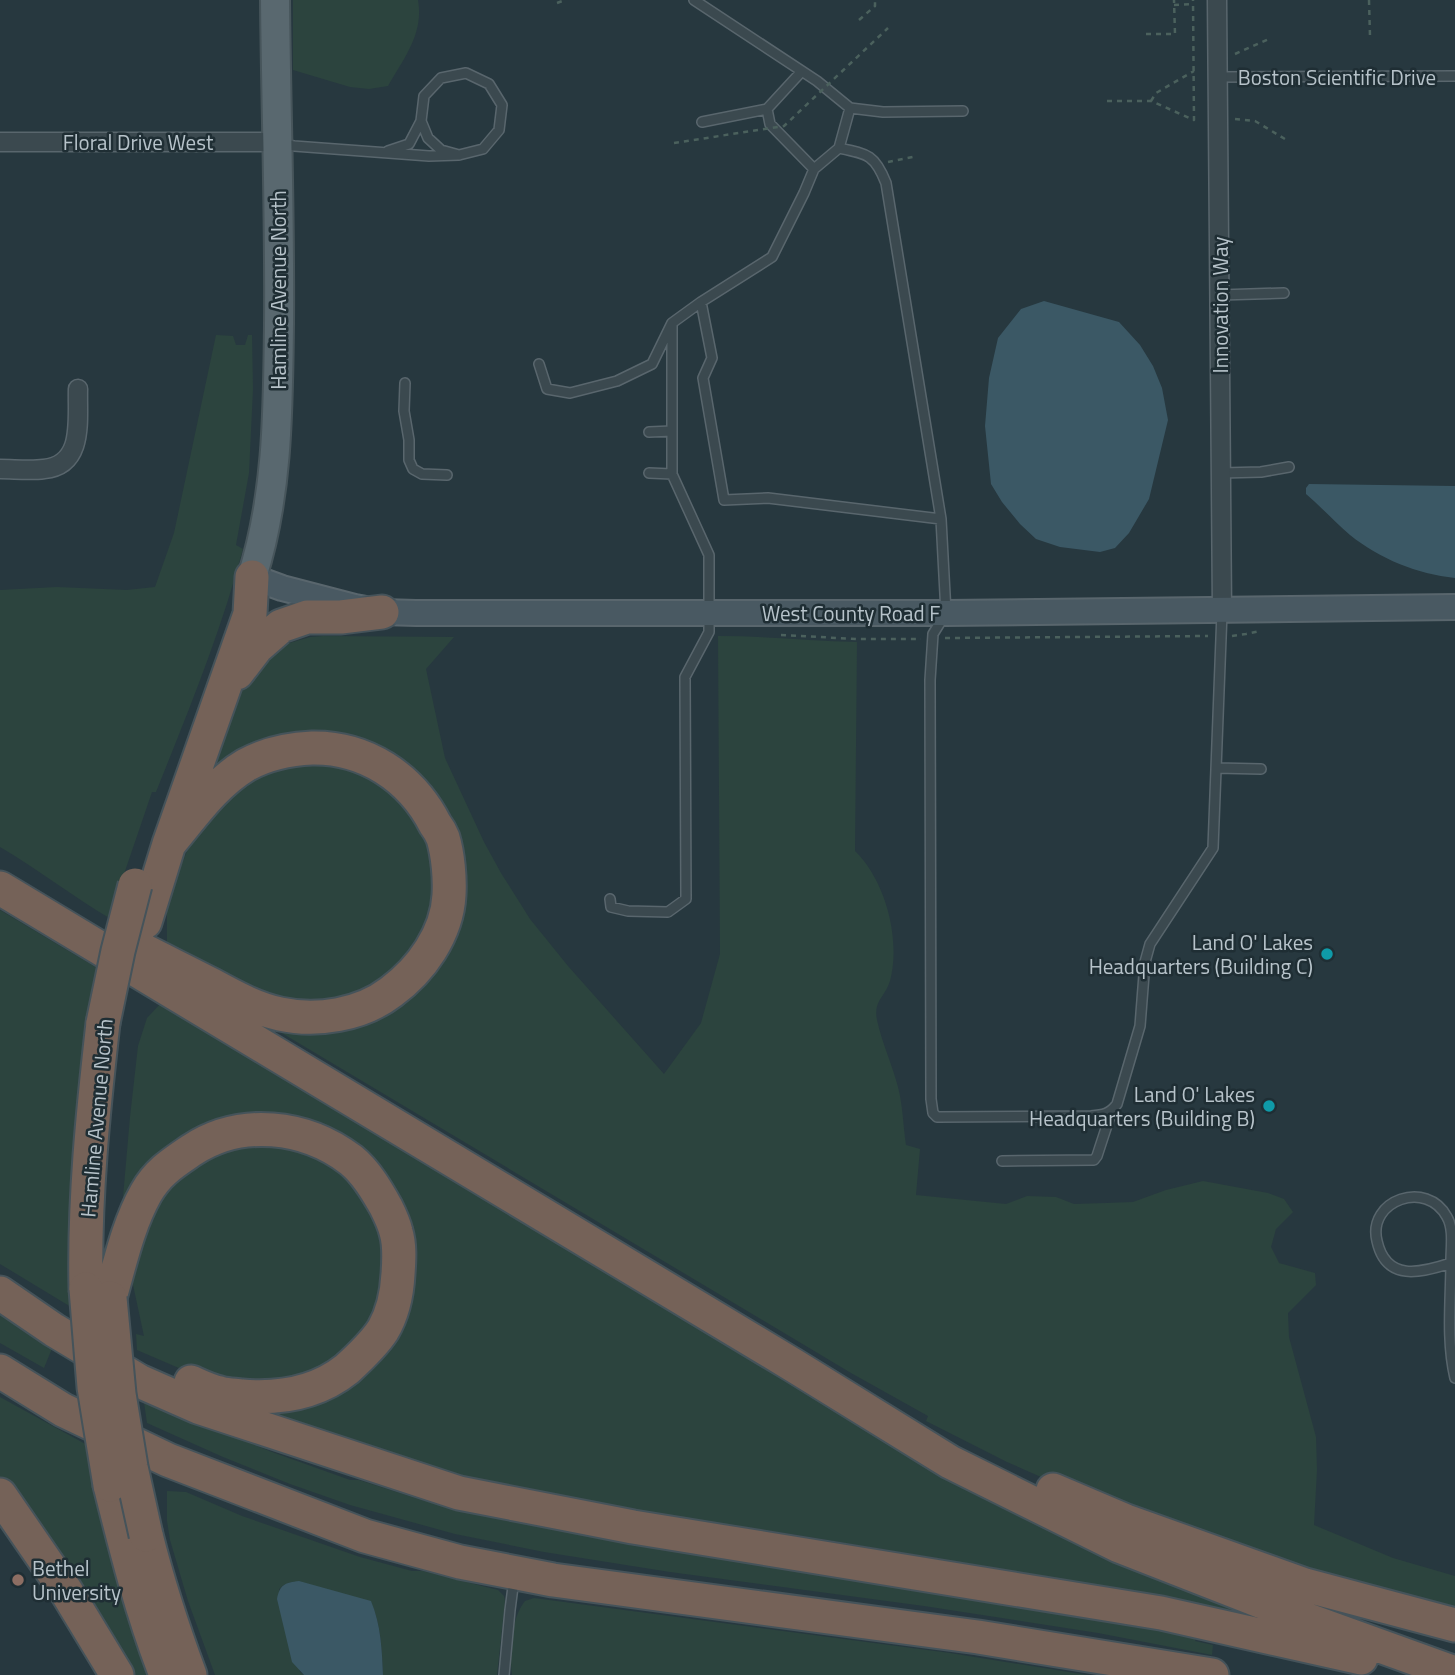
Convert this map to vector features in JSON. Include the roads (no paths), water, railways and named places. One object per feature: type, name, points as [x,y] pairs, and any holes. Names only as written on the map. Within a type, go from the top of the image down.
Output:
[{"type":"highway","name":"Hamline Avenue North","points":[[190,1675],[153,1565],[98,1294],[85,1255],[92,1117],[112,1032],[132,980],[145,922],[169,844],[250,614],[252,577]]},
{"type":"highway","name":"Hamline Avenue North","points":[[112,1032],[118,951],[135,885],[235,610],[252,577]]},
{"type":"highway","points":[[223,692],[257,647],[281,626],[307,618],[382,612]]},
{"type":"highway","points":[[0,876],[247,1003],[281,1014],[318,1017],[348,1013],[380,1000],[407,980],[427,956],[442,927],[449,897],[443,838],[429,811],[410,787],[386,768],[361,756],[329,748],[302,749],[270,754],[246,765],[225,780],[169,844]]},
{"type":"highway","points":[[0,888],[793,1364],[950,1462],[1119,1546],[1308,1620],[1455,1673]]},
{"type":"highway","points":[[54,1330],[221,1393],[261,1398],[298,1394],[340,1374],[358,1359],[382,1331],[392,1309],[397,1287],[399,1251],[396,1231],[381,1197],[370,1181],[353,1162],[328,1145],[287,1131],[246,1130],[225,1134],[205,1142],[166,1168],[147,1191],[98,1294]]},
{"type":"highway","points":[[0,1293],[54,1330],[139,1381],[198,1407],[459,1493],[633,1527],[1161,1613],[1438,1675]]},
{"type":"highway","name":"Hamline Avenue North","points":[[98,1294],[94,1387],[110,1485],[128,1560],[151,1637],[166,1675]]},
{"type":"highway","points":[[793,1364],[847,1385],[1054,1491],[1126,1521],[1305,1585],[1455,1625]]},
{"type":"highway","points":[[0,1371],[63,1410],[168,1460],[365,1536],[460,1562],[553,1580],[978,1637],[1212,1675]]},
{"type":"highway","points":[[0,1494],[66,1591],[117,1675]]},
{"type":"main road","name":"Hamline Avenue North","points":[[252,577],[267,520],[277,435],[279,240],[275,0]]},
{"type":"street","name":"Innovation Way","points":[[1217,0],[1222,611]]},
{"type":"street","name":"Floral Drive West","points":[[0,142],[276,142]]},
{"type":"street","points":[[0,469],[44,470],[56,467],[71,455],[77,439],[78,389]]},
{"type":"street","name":"West County Road F","points":[[252,577],[282,588],[355,607],[382,612],[416,613],[710,614],[1455,607]]},
{"type":"lane","points":[[694,0],[817,81],[850,108],[883,112],[963,111]]},
{"type":"lane","points":[[702,122],[767,110],[802,71]]},
{"type":"lane","points":[[276,142],[294,146],[429,156],[458,155],[483,149],[499,130],[502,105],[489,84],[466,73],[441,78],[424,96],[421,121],[409,144],[383,152]]},
{"type":"lane","name":"Boston Scientific Drive","points":[[1219,77],[1455,76]]},
{"type":"lane","points":[[540,364],[547,389],[570,393],[617,381],[652,364],[672,323],[772,257],[814,169],[839,148],[850,108]]},
{"type":"lane","points":[[767,110],[770,124],[814,169]]},
{"type":"lane","points":[[421,121],[428,138],[434,144],[441,150],[458,155]]},
{"type":"lane","points":[[839,148],[863,153],[878,163],[886,183],[941,519],[946,612],[933,634],[930,680],[931,1108],[937,1117],[1091,1116],[1105,1115],[1112,1110]]},
{"type":"lane","points":[[1220,295],[1284,293]]},
{"type":"lane","points":[[701,302],[712,358],[703,379],[724,500],[768,498],[941,519]]},
{"type":"lane","points":[[610,899],[611,907],[628,912],[668,912],[686,899],[685,677],[709,632],[709,555],[672,474],[672,323]]},
{"type":"lane","points":[[405,383],[404,411],[409,460],[414,469],[422,474],[447,475]]},
{"type":"lane","points":[[649,432],[672,431]]},
{"type":"lane","points":[[1221,472],[1261,472],[1289,467]]},
{"type":"lane","points":[[649,473],[672,474]]},
{"type":"lane","points":[[1002,1161],[1094,1160],[1097,1156],[1112,1110],[1120,1097],[1140,1026],[1145,962],[1150,944],[1213,848],[1222,611]]},
{"type":"lane","points":[[1217,768],[1261,769]]},
{"type":"lane","points":[[1451,1263],[1413,1273],[1386,1263],[1378,1248],[1375,1234],[1378,1220],[1388,1206],[1400,1199],[1416,1196],[1435,1203],[1449,1220],[1451,1234],[1451,1263],[1451,1347],[1455,1378]]},
{"type":"lane","points":[[504,1675],[515,1572]]},
{"type":"water","points":[[1044,301],[1119,322],[1140,345],[1162,388],[1168,420],[1149,499],[1129,533],[1115,548],[1100,552],[1060,547],[1036,539],[1002,502],[991,484],[985,426],[989,378],[998,338],[1021,309]]},
{"type":"water","points":[[1309,484],[1455,486],[1455,578],[1400,564],[1362,544],[1306,494]]},
{"type":"water","points":[[299,1581],[371,1601],[379,1628],[383,1675],[304,1675],[292,1662],[277,1599],[284,1585]]},
{"type":"place","name":"Land O' Lakes Headquarters (Building C)","points":[[1327,954]]},
{"type":"place","name":"Land O' Lakes Headquarters (Building B)","points":[[1269,1106]]},
{"type":"place","name":"Bethel University","points":[[18,1580]]}]
